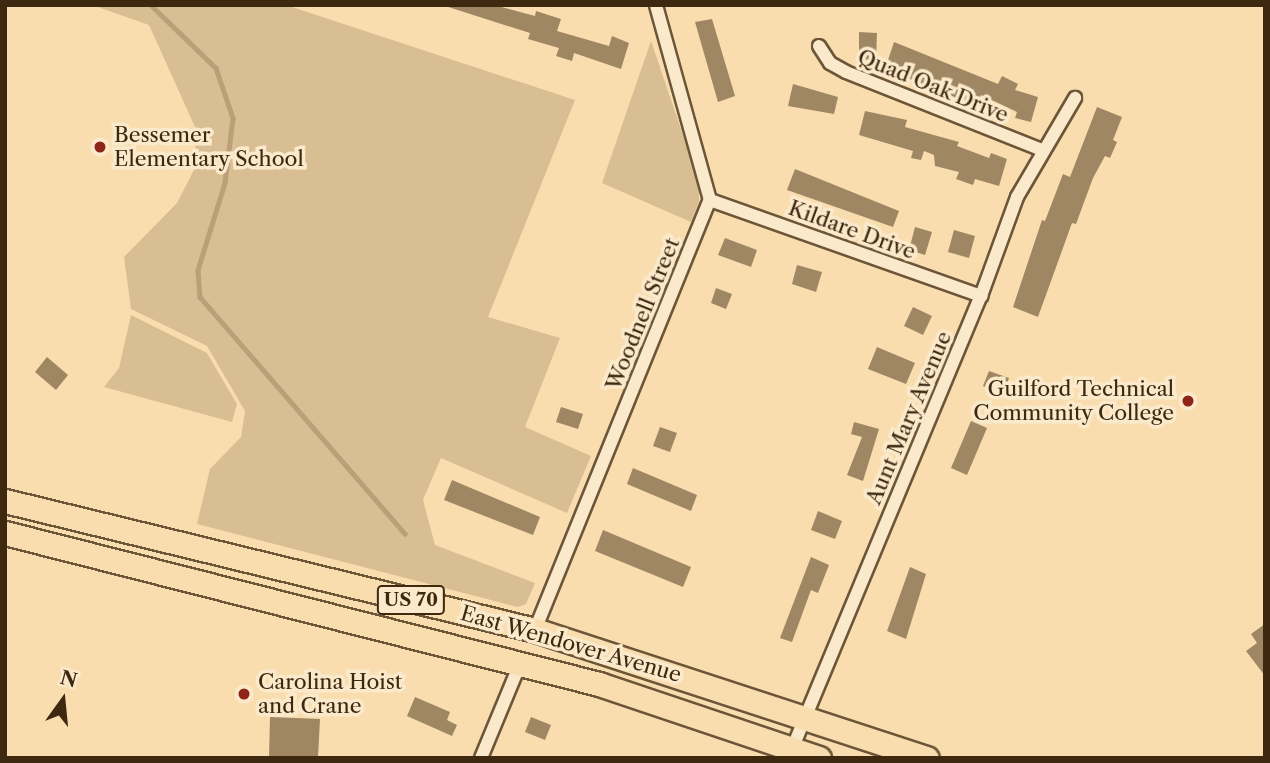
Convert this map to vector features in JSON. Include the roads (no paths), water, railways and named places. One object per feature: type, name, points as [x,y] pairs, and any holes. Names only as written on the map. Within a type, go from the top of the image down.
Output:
[{"type":"highway","name":"East Wendover Avenue","points":[[5,500],[535,630],[806,716],[927,758]]},
{"type":"highway","name":"East Wendover Avenue","points":[[5,533],[647,698],[790,753],[819,758]]},
{"type":"street","points":[[656,5],[710,200]]},
{"type":"street","name":"Quad Oak Drive","points":[[819,46],[830,63],[846,72],[1041,150]]},
{"type":"street","name":"Aunt Mary Avenue","points":[[790,753],[981,296],[1017,197],[1041,150],[1075,98]]},
{"type":"street","name":"Kildare Drive","points":[[710,200],[981,296]]},
{"type":"street","name":"Woodnell Street","points":[[535,630],[710,200]]},
{"type":"street","points":[[481,758],[520,664]]},
{"type":"waterway","points":[[151,5],[216,68],[233,118],[225,183],[198,270],[200,297],[405,534]]},
{"type":"place","name":"Bessemer Elementary School","points":[[100,147]]},
{"type":"place","name":"Guilford Technical Community College","points":[[1188,401]]},
{"type":"place","name":"Carolina Hoist and Crane","points":[[244,694]]}]
